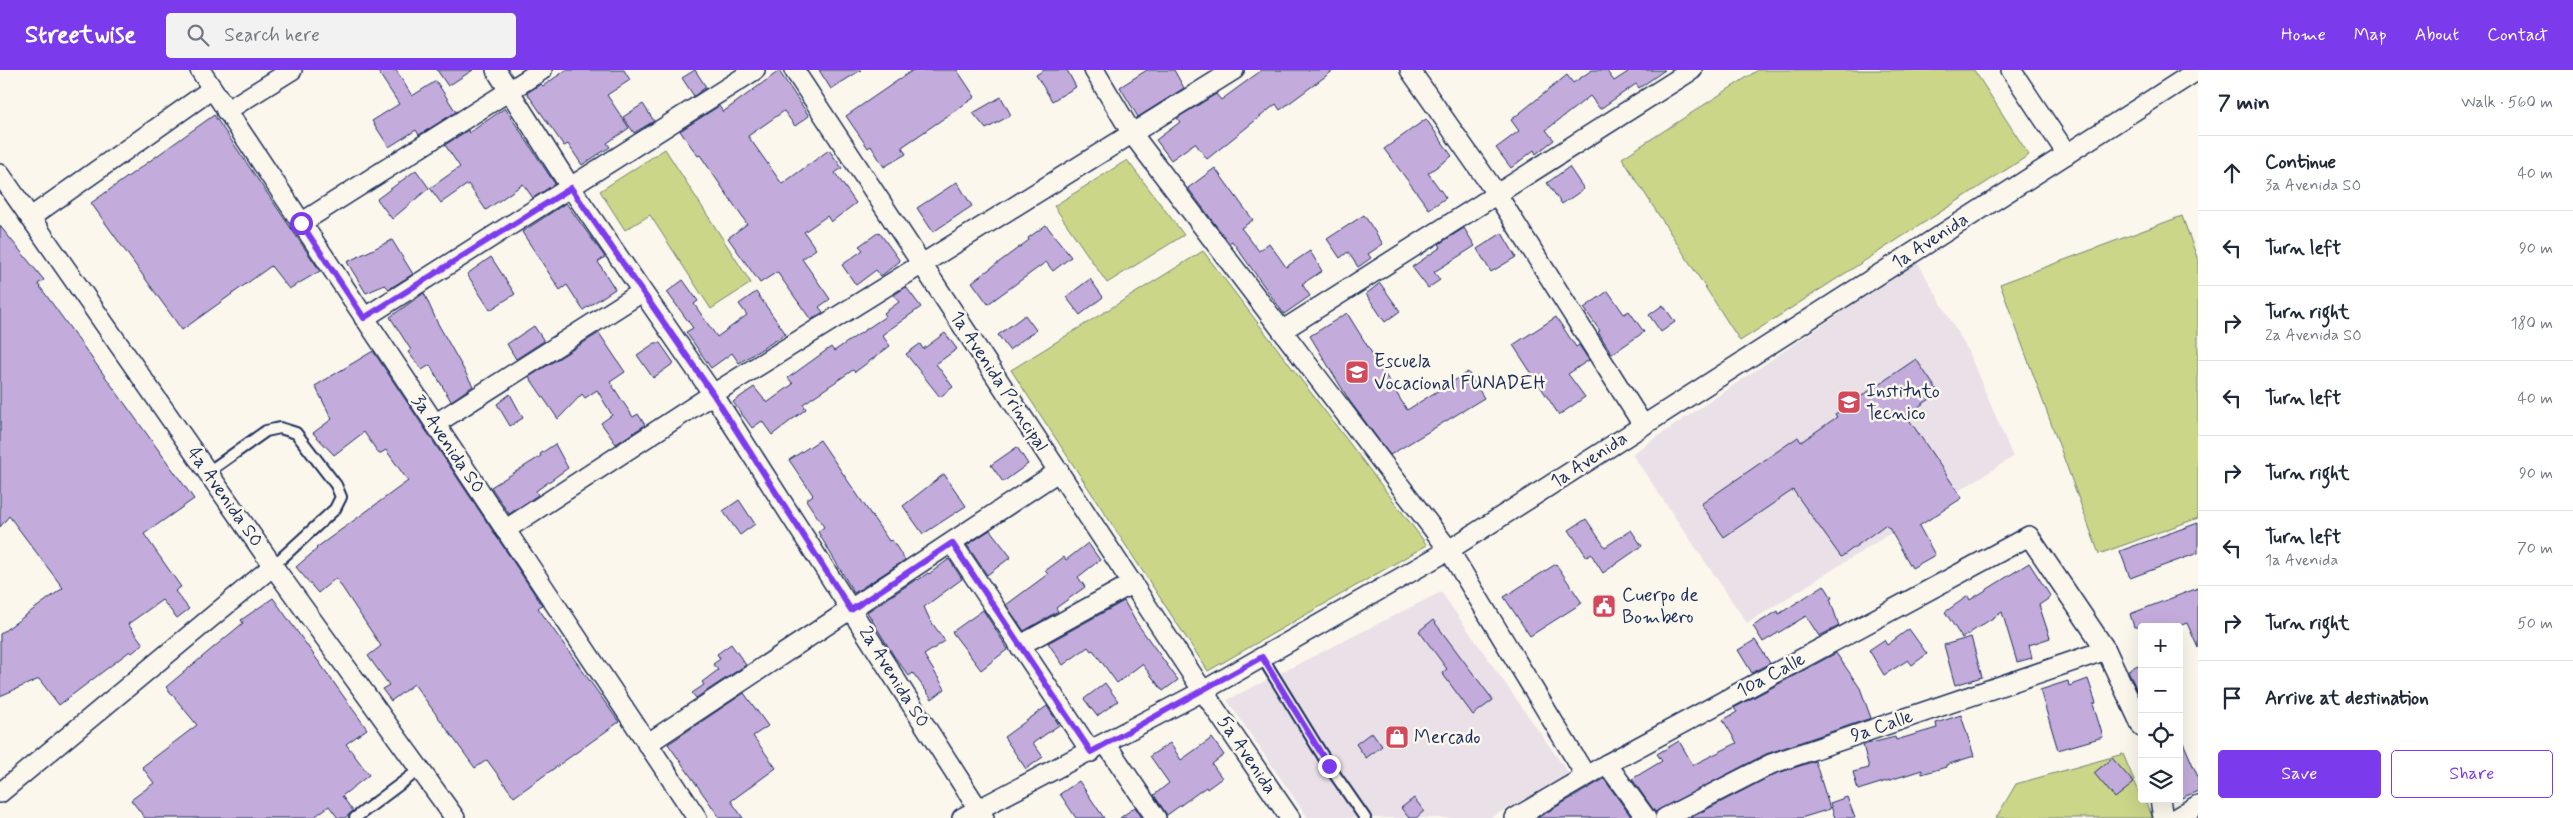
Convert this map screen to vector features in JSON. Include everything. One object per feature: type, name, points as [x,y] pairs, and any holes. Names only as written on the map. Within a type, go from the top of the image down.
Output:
[{"type":"street","name":"3a Avenida SO","points":[[200,70],[697,818]]},
{"type":"street","points":[[226,111],[292,70]]},
{"type":"street","name":"2a Avenida SO","points":[[496,70],[571,188],[713,394],[851,610],[974,815]]},
{"type":"street","points":[[301,223],[508,89],[542,70]]},
{"type":"street","points":[[364,318],[755,70]]},
{"type":"street","name":"1a Avenida Principal","points":[[794,70],[1203,692]]},
{"type":"street","points":[[1094,70],[1133,134],[1449,550],[1586,776]]},
{"type":"street","points":[[505,530],[713,394],[1234,70]]},
{"type":"street","points":[[1410,70],[1496,193],[1643,425]]},
{"type":"street","points":[[1283,330],[1692,70]]},
{"type":"street","points":[[2011,70],[2067,154]]},
{"type":"street","name":"1a Avenida","points":[[974,815],[1203,692],[1449,550],[2198,70]]},
{"type":"street","points":[[31,217],[212,89]]},
{"type":"street","name":"4a Avenida SO","points":[[0,174],[273,566],[455,818]]},
{"type":"street","points":[[435,424],[642,292]]},
{"type":"street","points":[[647,744],[1059,471]]},
{"type":"street","name":"10a Calle","points":[[1515,818],[1606,764],[2029,536],[2106,650]]},
{"type":"street","points":[[952,543],[1019,646],[1156,818]]},
{"type":"street","points":[[0,792],[273,566]]},
{"type":"street","points":[[1019,646],[1133,583]]},
{"type":"street","points":[[2106,650],[2138,718]]},
{"type":"street","name":"9a Calle","points":[[1665,818],[1771,764],[2106,650]]},
{"type":"street","name":"5a Avenida","points":[[1203,692],[1290,818]]},
{"type":"street","points":[[1606,764],[1646,818]]},
{"type":"street","points":[[2161,803],[2163,818]]},
{"type":"street","points":[[2176,818],[2198,805]]},
{"type":"lane","points":[[208,472],[266,431],[280,428],[296,433],[336,486],[341,498],[335,509],[273,566]]},
{"type":"lane","points":[[1262,657],[1329,766],[1365,818]]},
{"type":"lane","points":[[355,818],[419,770]]},
{"type":"shaded area","name":"Instituto Tecnico","points":[[1917,261],[1967,349],[2013,457],[1747,623],[1632,454]]},
{"type":"shaded area","name":"Mercado","points":[[1441,592],[1569,774],[1490,818],[1308,818],[1227,700]]},
{"type":"green space","points":[[1758,70],[1974,70],[2029,155],[1740,341],[1622,158]]},
{"type":"green space","points":[[665,149],[751,283],[711,309],[650,215],[625,230],[600,191]]},
{"type":"green space","points":[[1127,160],[1184,235],[1107,283],[1054,206]]},
{"type":"green space","points":[[2182,216],[2198,260],[2198,518],[2099,554],[2000,284]]},
{"type":"green space","points":[[1203,251],[1427,545],[1208,671],[1011,370]]},
{"type":"green space","points":[[2123,754],[2138,790],[2138,803],[2146,803],[2153,818],[1996,818],[2016,784]]},
{"type":"building","points":[[377,70],[396,70],[412,96],[436,81],[456,112],[419,135],[416,130],[389,147],[372,121],[399,104]]},
{"type":"building","points":[[437,70],[473,70],[448,86]]},
{"type":"building","points":[[566,70],[624,70],[630,80],[607,95],[629,128],[607,143],[610,147],[582,165],[568,144],[564,146],[527,93],[541,84],[543,86]]},
{"type":"building","points":[[695,70],[706,87],[694,96],[682,78]]},
{"type":"building","points":[[819,70],[861,70],[831,89]]},
{"type":"building","points":[[913,70],[957,70],[975,97],[902,147],[906,154],[884,167],[871,146],[868,148],[846,116]]},
{"type":"building","points":[[1044,70],[1067,70],[1076,87],[1052,101],[1036,75]]},
{"type":"building","points":[[1147,70],[1174,70],[1184,88],[1138,117],[1120,87]]},
{"type":"building","points":[[1262,70],[1334,70],[1280,110],[1276,104],[1207,159],[1195,143],[1171,160],[1156,140],[1180,122],[1177,118],[1216,94],[1221,100]]},
{"type":"building","points":[[1592,70],[1606,70],[1614,81],[1628,72],[1626,70],[1665,70],[1639,88],[1636,84],[1600,109],[1590,96],[1546,130],[1554,140],[1536,154],[1534,150],[1511,168],[1496,148],[1519,131],[1511,120],[1567,75],[1573,83]]},
{"type":"building","points":[[779,71],[809,116],[795,126],[784,111],[748,136],[782,184],[829,150],[842,168],[835,173],[856,203],[831,222],[827,216],[804,232],[816,249],[802,259],[830,299],[819,307],[823,312],[811,320],[777,272],[760,283],[728,238],[747,224],[700,155],[698,156],[680,131],[719,106],[723,112]]},
{"type":"building","points":[[1001,97],[1011,115],[986,129],[973,113]]},
{"type":"building","points":[[643,104],[654,121],[634,133],[623,117]]},
{"type":"building","points":[[505,108],[555,184],[533,198],[523,184],[486,210],[468,184],[441,203],[430,188],[460,167],[445,145],[468,130],[469,133]]},
{"type":"building","points":[[214,115],[320,271],[289,289],[271,266],[182,330],[91,203]]},
{"type":"building","points":[[1426,119],[1452,156],[1428,173],[1446,198],[1429,209],[1384,149]]},
{"type":"building","points":[[1569,167],[1584,189],[1562,204],[1547,183]]},
{"type":"building","points":[[1215,168],[1253,220],[1241,228],[1259,251],[1269,243],[1286,267],[1310,251],[1322,271],[1302,284],[1310,296],[1284,314],[1232,241],[1229,243],[1188,188]]},
{"type":"building","points":[[416,170],[429,188],[392,219],[377,199]]},
{"type":"building","points":[[957,182],[972,206],[933,232],[917,208]]},
{"type":"building","points":[[566,203],[605,257],[598,262],[615,289],[583,310],[567,285],[560,290],[522,232]]},
{"type":"building","points":[[1364,215],[1383,244],[1368,254],[1371,258],[1358,267],[1348,252],[1340,258],[1327,239]]},
{"type":"building","points":[[1046,225],[1071,257],[1053,271],[1046,262],[988,304],[972,282],[1029,240],[1028,238]]},
{"type":"building","points":[[0,226],[44,280],[38,284],[194,499],[144,534],[181,587],[175,591],[189,609],[177,618],[162,600],[128,624],[143,644],[132,653],[130,651],[59,705],[39,679],[0,696],[0,634],[63,588],[9,516],[0,527]]},
{"type":"building","points":[[1464,228],[1475,246],[1434,272],[1440,280],[1428,288],[1412,267],[1441,247],[1439,244]]},
{"type":"building","points":[[879,232],[900,261],[881,276],[876,270],[856,285],[842,265],[863,250],[859,246]]},
{"type":"building","points":[[1502,233],[1516,257],[1491,272],[1477,249]]},
{"type":"building","points":[[392,240],[413,274],[389,289],[385,285],[366,293],[347,262]]},
{"type":"building","points":[[491,257],[515,294],[490,310],[467,274]]},
{"type":"building","points":[[1090,279],[1103,297],[1080,315],[1066,297]]},
{"type":"building","points":[[683,280],[698,301],[694,304],[717,337],[747,315],[739,304],[756,292],[786,334],[739,363],[732,353],[711,368],[686,332],[693,328],[667,292]]},
{"type":"building","points":[[1380,283],[1400,311],[1385,322],[1366,294]]},
{"type":"building","points":[[906,287],[921,307],[882,335],[890,346],[855,372],[853,370],[803,404],[806,409],[772,435],[762,421],[752,428],[733,402],[754,387],[767,403],[793,384],[788,378],[831,347],[834,351],[886,316],[884,313],[899,302],[894,295]]},
{"type":"building","points":[[1608,291],[1624,314],[1629,311],[1644,332],[1612,354],[1598,332],[1600,331],[1584,308]]},
{"type":"building","points":[[424,293],[437,322],[473,386],[451,401],[430,365],[422,370],[408,352],[411,350],[390,317]]},
{"type":"building","points":[[1663,305],[1675,322],[1661,332],[1649,315]]},
{"type":"building","points":[[1347,313],[1407,410],[1468,372],[1484,398],[1390,455],[1349,400],[1310,336]]},
{"type":"building","points":[[1025,315],[1036,330],[1009,350],[998,335]]},
{"type":"building","points":[[1556,317],[1576,347],[1579,345],[1589,360],[1568,374],[1585,397],[1559,415],[1513,345]]},
{"type":"building","points":[[534,326],[544,341],[516,359],[507,344]]},
{"type":"building","points":[[599,333],[625,372],[610,382],[633,417],[638,414],[645,425],[616,444],[601,423],[612,415],[597,390],[585,398],[582,394],[558,419],[529,377]]},
{"type":"building","points":[[945,333],[957,349],[936,364],[953,387],[940,397],[906,354],[920,344],[923,349]]},
{"type":"building","points":[[655,343],[660,343],[674,363],[653,378],[637,355]]},
{"type":"building","points":[[373,351],[542,605],[538,608],[619,722],[514,797],[487,760],[475,768],[414,684],[391,701],[382,689],[389,685],[368,656],[381,646],[336,578],[318,593],[296,567],[316,548],[408,481],[386,450],[379,454],[364,432],[334,455],[313,433],[332,419],[315,386]]},
{"type":"building","points":[[1916,359],[1939,393],[1906,415],[1962,498],[1919,526],[1935,555],[1912,568],[1889,528],[1885,525],[1841,557],[1793,490],[1724,537],[1701,504],[1798,437],[1801,442],[1837,417],[1835,414]]},
{"type":"building","points":[[510,394],[523,418],[510,426],[497,404]]},
{"type":"building","points":[[820,440],[889,541],[892,540],[905,560],[854,593],[818,532],[824,527],[806,500],[813,495],[789,460]]},
{"type":"building","points":[[555,444],[568,468],[536,491],[538,495],[509,514],[491,487],[541,456],[540,454]]},
{"type":"building","points":[[1017,447],[1028,464],[1003,482],[991,465]]},
{"type":"building","points":[[944,474],[966,506],[923,534],[903,506]]},
{"type":"building","points":[[739,500],[755,524],[740,535],[723,511]]},
{"type":"building","points":[[1586,519],[1605,547],[1631,530],[1642,546],[1603,573],[1591,554],[1587,557],[1569,530]]},
{"type":"building","points":[[2198,523],[2198,553],[2130,578],[2120,551]]},
{"type":"building","points":[[990,530],[1011,557],[987,575],[967,545]]},
{"type":"building","points":[[1088,543],[1100,560],[1078,577],[1085,587],[1056,608],[1058,611],[1024,631],[1006,605],[1048,574],[1045,571],[1064,557],[1066,560]]},
{"type":"building","points":[[949,559],[962,579],[924,607],[930,620],[945,641],[924,655],[945,689],[932,699],[913,673],[909,676],[894,656],[867,612],[917,579],[929,574]]},
{"type":"building","points":[[2029,563],[2051,597],[2039,605],[2050,638],[2029,645],[2032,658],[2017,662],[2002,612],[1962,638],[1945,612],[1968,596],[1970,600]]},
{"type":"building","points":[[1556,564],[1582,603],[1530,636],[1504,597]]},
{"type":"building","points":[[1824,585],[1832,598],[1830,599],[1839,626],[1819,636],[1806,616],[1763,642],[1753,626],[1778,611],[1779,614]]},
{"type":"building","points":[[2198,588],[2198,648],[2187,623],[2138,623],[2138,627],[2134,627],[2130,614]]},
{"type":"building","points":[[273,598],[367,729],[346,744],[369,775],[342,796],[353,811],[345,818],[338,818],[329,806],[313,818],[145,818],[131,800],[154,783],[142,767],[197,725],[166,687],[243,623],[241,620]]},
{"type":"building","points":[[1124,601],[1136,622],[1178,680],[1163,691],[1142,664],[1117,683],[1093,650],[1091,651],[1088,647],[1063,665],[1048,643]]},
{"type":"building","points":[[983,610],[1008,649],[981,670],[952,632]]},
{"type":"building","points":[[1433,620],[1493,700],[1473,715],[1442,673],[1447,669],[1419,631]]},
{"type":"building","points":[[1909,629],[1927,654],[1912,665],[1908,660],[1884,675],[1869,650],[1884,640],[1887,645]]},
{"type":"building","points":[[1971,637],[1982,677],[1955,685],[1944,645]]},
{"type":"building","points":[[1755,640],[1770,663],[1752,673],[1738,650]]},
{"type":"building","points":[[731,644],[746,665],[696,698],[692,693],[704,685],[702,682],[718,670],[713,664],[720,659],[717,654]]},
{"type":"building","points":[[1836,653],[1860,688],[1871,718],[1766,754],[1655,812],[1632,779],[1662,761],[1657,754],[1679,741],[1693,765],[1737,743],[1723,720],[1737,712],[1734,708]]},
{"type":"building","points":[[2138,665],[2138,693],[2128,670]]},
{"type":"building","points":[[2088,679],[2096,703],[2093,704],[2103,737],[2058,750],[2040,690],[2068,681],[2069,686]]},
{"type":"building","points":[[1105,683],[1118,701],[1097,716],[1084,699]]},
{"type":"building","points":[[744,693],[768,726],[753,736],[776,768],[731,801],[743,818],[720,818],[668,744]]},
{"type":"building","points":[[1047,706],[1059,725],[1033,743],[1043,757],[1026,769],[1004,737]]},
{"type":"building","points":[[1961,715],[1974,756],[1946,765],[1946,767],[1922,774],[1922,770],[1858,790],[1853,772],[1869,768],[1863,745],[1895,737],[1896,740],[1937,728],[1936,723]]},
{"type":"building","points":[[1372,732],[1382,746],[1366,758],[1356,744]]},
{"type":"building","points":[[1212,738],[1224,755],[1212,764],[1222,778],[1167,815],[1154,795],[1169,783],[1150,756],[1170,743],[1181,760]]},
{"type":"building","points":[[2183,742],[2198,777],[2198,791],[2183,797]]},
{"type":"building","points":[[2112,758],[2134,783],[2115,798],[2094,773]]},
{"type":"building","points":[[1815,761],[1830,809],[1801,818],[1690,818],[1775,774]]},
{"type":"building","points":[[1604,779],[1632,818],[1537,818]]},
{"type":"building","points":[[1079,781],[1104,818],[1076,818],[1060,794]]},
{"type":"building","points":[[1847,797],[1855,818],[1835,818],[1830,803]]},
{"type":"building","points":[[1414,798],[1424,811],[1416,818],[1409,818],[1401,808]]},
{"type":"building","points":[[1135,807],[1142,818],[1120,818]]},
{"type":"place","name":"Escuela Vocacional FUNADEH","points":[[1357,372]]},
{"type":"place","name":"Instituto Tecnico","points":[[1849,402]]},
{"type":"place","name":"Cuerpo de Bombero","points":[[1604,606]]},
{"type":"place","name":"Mercado","points":[[1397,737]]},
{"type":"route","points":[[301,223],[364,318],[571,188],[713,394],[851,610],[952,543],[1091,752],[1203,692],[1262,657],[1329,766]]}]
